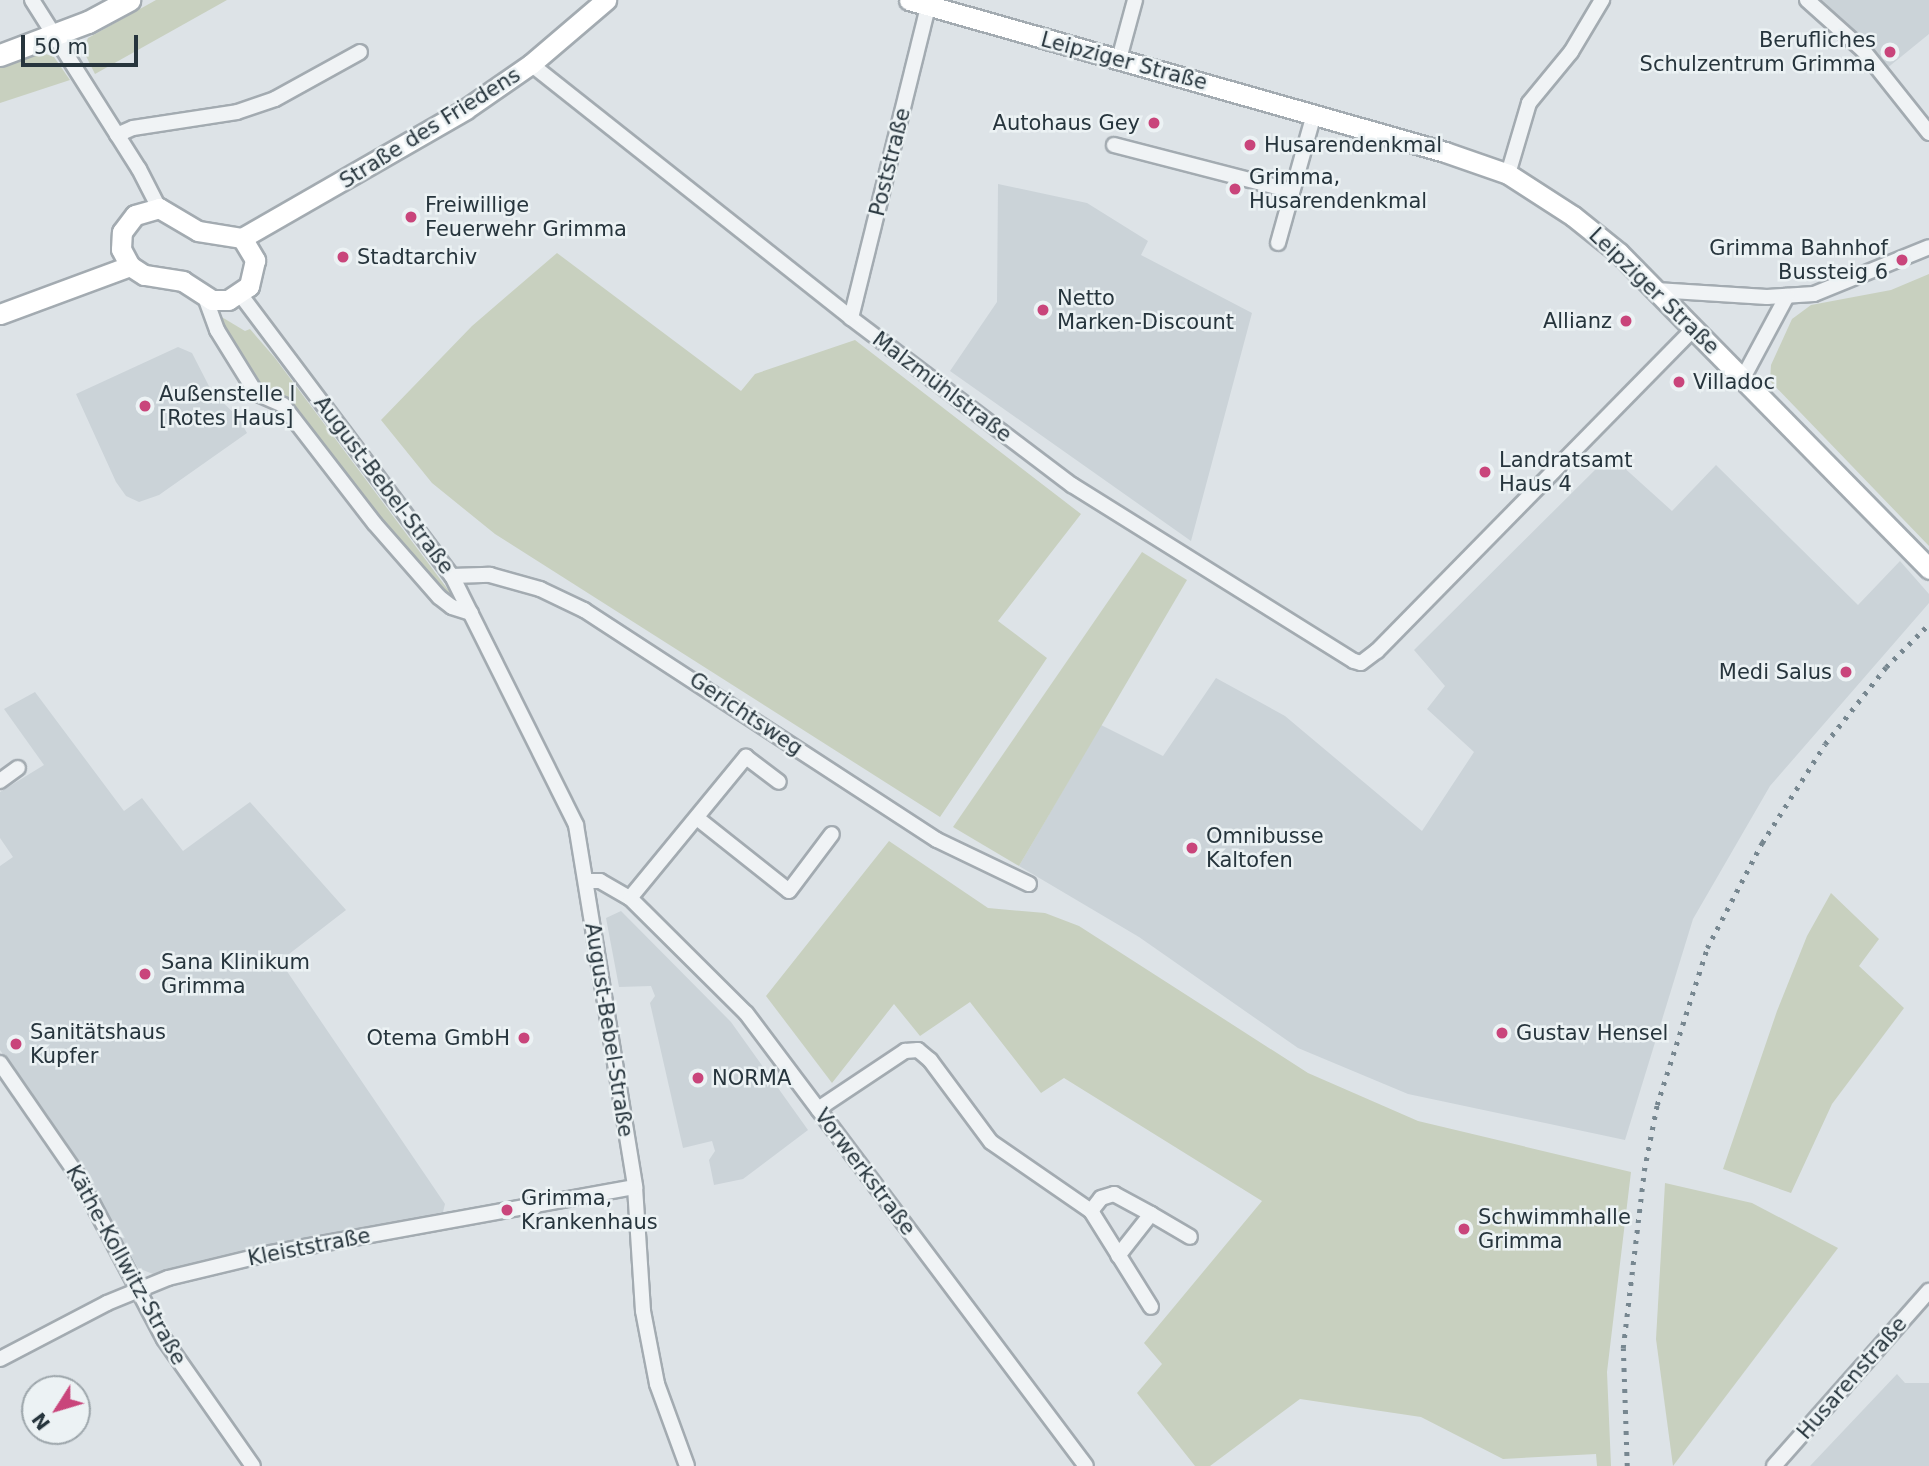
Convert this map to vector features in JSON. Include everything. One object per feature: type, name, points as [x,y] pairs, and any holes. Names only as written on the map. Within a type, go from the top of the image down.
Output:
[{"type":"main road","points":[[0,55],[53,36],[129,0]]},
{"type":"main road","name":"Straße des Friedens","points":[[242,238],[437,128],[531,64],[606,0]]},
{"type":"main road","name":"Leipziger Straße","points":[[918,3],[1314,114],[1508,174],[1573,216],[1656,290],[1929,569]]},
{"type":"main road","points":[[159,208],[198,231],[242,238],[251,248],[256,270],[240,294],[220,300],[205,296],[183,281],[144,275],[130,266],[121,249],[122,232],[135,215],[159,208]]},
{"type":"main road","points":[[0,314],[130,266]]},
{"type":"street","points":[[32,0],[117,135],[159,208]]},
{"type":"street","points":[[1119,59],[1135,0]]},
{"type":"street","points":[[1508,174],[1530,103],[1571,52],[1602,0]]},
{"type":"street","points":[[1807,0],[1863,50],[1929,133]]},
{"type":"street","name":"Poststraße","points":[[851,318],[918,3]]},
{"type":"street","points":[[117,135],[133,128],[237,112],[275,99],[360,52]]},
{"type":"street","name":"Malzmühlstraße","points":[[531,64],[851,318],[1072,485],[1144,534],[1342,655],[1361,663],[1377,651],[1694,328]]},
{"type":"street","points":[[1278,243],[1314,114]]},
{"type":"street","points":[[1114,145],[1292,191]]},
{"type":"street","points":[[1656,290],[1787,296],[1814,294],[1852,281],[1929,247]]},
{"type":"street","name":"August-Bebel-Straße","points":[[240,294],[452,576],[576,825],[635,1187],[643,1311],[657,1384],[687,1466]]},
{"type":"street","name":"August-Bebel-Straße","points":[[205,296],[217,330],[265,400],[283,405],[375,524],[439,597],[452,607],[471,613]]},
{"type":"street","points":[[1743,378],[1787,296]]},
{"type":"street","name":"Gerichtsweg","points":[[452,576],[489,575],[540,589],[584,610],[937,840],[1029,884]]},
{"type":"street","points":[[630,898],[746,757],[779,782]]},
{"type":"street","points":[[0,781],[18,768]]},
{"type":"street","points":[[697,818],[789,891],[832,834]]},
{"type":"street","name":"Vorwerkstraße","points":[[587,881],[600,881],[630,898],[746,1013],[1086,1466]]},
{"type":"street","points":[[818,1109],[905,1051],[918,1050],[990,1142],[1091,1211],[1152,1307]]},
{"type":"street","name":"Käthe-Kollwitz-Straße","points":[[0,1065],[78,1176],[164,1339],[253,1466]]},
{"type":"street","name":"Kleiststraße","points":[[0,1359],[138,1288],[271,1253],[635,1187]]},
{"type":"street","points":[[1091,1211],[1101,1198],[1114,1194],[1190,1237]]},
{"type":"street","points":[[1118,1256],[1151,1214]]},
{"type":"street","name":"Husarenstraße","points":[[1774,1466],[1929,1291]]},
{"type":"shaded area","name":"Berufliches Schulzentrum Grimma","points":[[1818,0],[1929,0],[1929,34],[1886,69],[1847,23]]},
{"type":"shaded area","points":[[998,184],[1087,203],[1148,241],[1141,255],[1252,313],[1191,541],[950,371],[997,302]]},
{"type":"shaded area","points":[[178,347],[192,353],[212,392],[238,417],[247,433],[159,495],[139,502],[126,496],[116,482],[76,394]]},
{"type":"shaded area","points":[[1610,455],[1672,511],[1716,465],[1858,605],[1900,561],[1929,594],[1929,603],[1770,786],[1693,919],[1625,1140],[1408,1094],[1298,1048],[1139,937],[1019,866],[1101,725],[1163,756],[1216,678],[1285,716],[1422,831],[1474,752],[1427,709],[1445,686],[1414,650]]},
{"type":"shaded area","name":"Sana Klinikum Grimma","points":[[35,692],[124,811],[142,798],[183,851],[250,802],[346,910],[280,961],[445,1204],[443,1212],[153,1274],[138,1268],[86,1174],[0,1050],[0,866],[13,857],[0,838],[0,792],[44,765],[4,709]]},
{"type":"shaded area","points":[[621,911],[731,1022],[808,1130],[743,1179],[714,1185],[709,1160],[715,1151],[712,1141],[683,1148],[650,1003],[655,996],[651,986],[619,987],[606,918]]},
{"type":"shaded area","points":[[1897,1374],[1905,1383],[1929,1383],[1929,1466],[1810,1466]]},
{"type":"green space","points":[[156,0],[227,0],[95,74],[83,50],[88,38]]},
{"type":"green space","points":[[40,52],[54,57],[70,80],[0,103],[0,65]]},
{"type":"green space","points":[[557,253],[741,391],[755,374],[855,340],[1081,514],[998,621],[1047,658],[940,817],[495,534],[432,483],[381,420],[472,326]]},
{"type":"green space","points":[[1929,274],[1929,546],[1770,381],[1771,365],[1792,319],[1811,305],[1891,290]]},
{"type":"green space","points":[[220,316],[245,331],[250,329],[275,358],[452,595],[448,596],[401,545],[284,396],[262,392],[223,328]]},
{"type":"green space","points":[[1142,552],[1187,580],[1019,866],[953,827]]},
{"type":"green space","points":[[889,841],[988,908],[1045,913],[1079,926],[1308,1073],[1418,1121],[1631,1172],[1607,1372],[1611,1466],[1597,1466],[1596,1454],[1503,1459],[1421,1417],[1300,1399],[1210,1466],[1195,1466],[1137,1393],[1162,1364],[1144,1343],[1262,1201],[1064,1078],[1041,1093],[970,1002],[920,1036],[894,1004],[832,1083],[766,996]]},
{"type":"green space","points":[[1831,893],[1879,939],[1859,966],[1904,1008],[1832,1104],[1791,1193],[1723,1169],[1777,1011],[1807,936]]},
{"type":"green space","points":[[1665,1183],[1752,1203],[1838,1248],[1673,1466],[1656,1339]]},
{"type":"railway","points":[[1627,1466],[1623,1348],[1644,1171],[1657,1105],[1707,948],[1762,843],[1825,744],[1886,667],[1929,624]]},
{"type":"place","name":"Berufliches Schulzentrum Grimma","points":[[1890,52]]},
{"type":"place","name":"Autohaus Gey","points":[[1154,123]]},
{"type":"place","name":"Husarendenkmal","points":[[1250,145]]},
{"type":"place","name":"Grimma, Husarendenkmal","points":[[1235,189]]},
{"type":"place","name":"Freiwillige Feuerwehr Grimma","points":[[411,217]]},
{"type":"place","name":"Stadtarchiv","points":[[343,257]]},
{"type":"place","name":"Grimma Bahnhof Bussteig 6","points":[[1902,260]]},
{"type":"place","name":"Netto Marken-Discount","points":[[1043,310]]},
{"type":"place","name":"Allianz","points":[[1626,321]]},
{"type":"place","name":"Villadoc","points":[[1679,382]]},
{"type":"place","name":"Außenstelle l [Rotes Haus]","points":[[145,406]]},
{"type":"place","name":"Landratsamt Haus 4","points":[[1485,472]]},
{"type":"place","name":"Medi Salus","points":[[1846,672]]},
{"type":"place","name":"Omnibusse Kaltofen","points":[[1192,848]]},
{"type":"place","name":"Sana Klinikum Grimma","points":[[145,974]]},
{"type":"place","name":"Gustav Hensel","points":[[1502,1033]]},
{"type":"place","name":"Otema GmbH","points":[[524,1038]]},
{"type":"place","name":"Sanitätshaus Kupfer","points":[[16,1044]]},
{"type":"place","name":"NORMA","points":[[698,1078]]},
{"type":"place","name":"Grimma, Krankenhaus","points":[[507,1210]]},
{"type":"place","name":"Schwimmhalle Grimma","points":[[1464,1229]]}]
